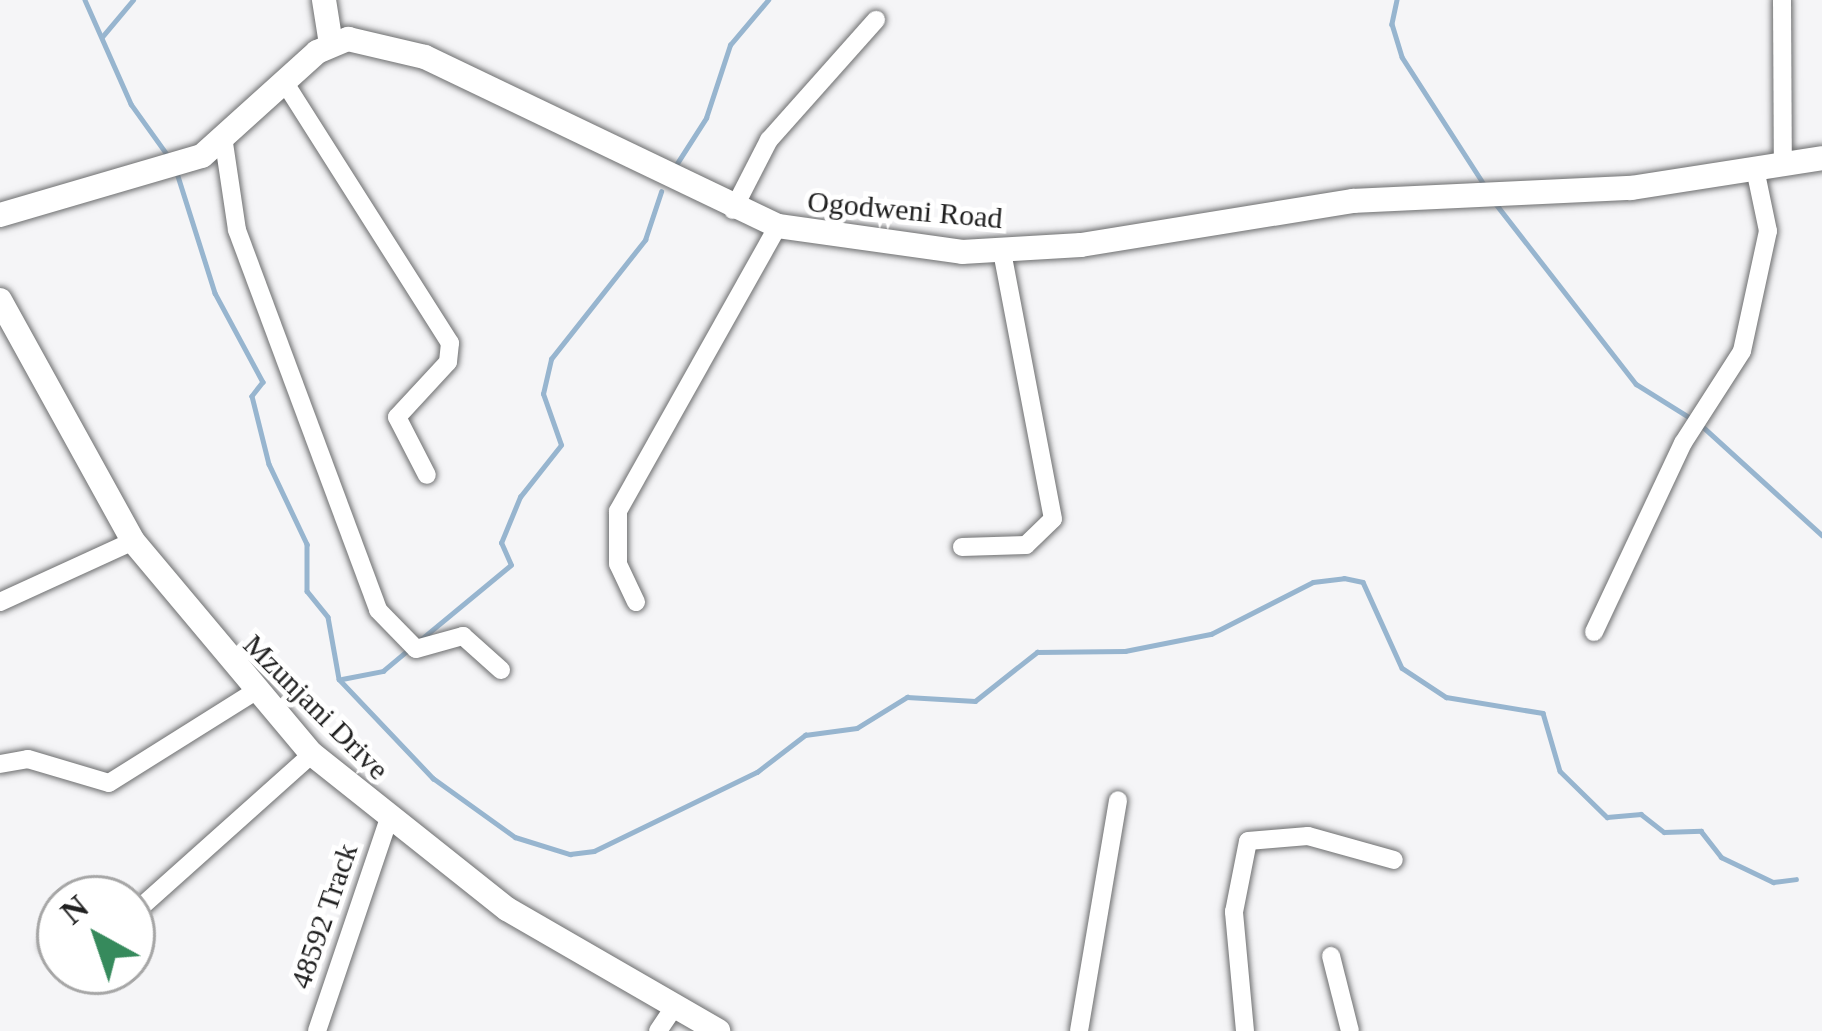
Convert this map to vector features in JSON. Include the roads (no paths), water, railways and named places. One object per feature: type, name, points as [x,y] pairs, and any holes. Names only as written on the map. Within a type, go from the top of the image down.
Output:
[{"type":"street","points":[[0,215],[134,182],[213,150],[331,44],[325,0]]},
{"type":"street","points":[[1782,0],[1783,165]]},
{"type":"street","points":[[733,210],[769,140],[877,20]]},
{"type":"street","name":"Ogodweni Road","points":[[331,44],[392,43],[733,210],[778,226],[1002,251],[1282,208],[1631,188],[1822,158]]},
{"type":"street","points":[[286,83],[450,344],[448,362],[398,417],[427,475]]},
{"type":"street","points":[[213,150],[237,230],[379,610],[416,649],[464,636],[501,670]]},
{"type":"street","points":[[1594,632],[1683,443],[1742,351],[1768,231],[1755,169]]},
{"type":"street","points":[[636,602],[618,564],[618,511],[778,226]]},
{"type":"street","points":[[962,547],[1026,545],[1053,519],[1002,251]]},
{"type":"street","name":"Mzunjani Drive","points":[[0,300],[134,541],[254,692],[312,754],[388,821],[507,909],[718,1031]]},
{"type":"street","points":[[0,602],[134,541]]},
{"type":"street","points":[[0,764],[28,759],[109,783],[254,692]]},
{"type":"street","points":[[156,894],[312,754]]},
{"type":"street","points":[[1079,1031],[1118,800]]},
{"type":"street","name":"48592 Track","points":[[317,1031],[388,821]]},
{"type":"street","points":[[1245,1031],[1234,912],[1247,841],[1308,836],[1394,860]]},
{"type":"street","points":[[1331,956],[1349,1031]]},
{"type":"street","points":[[658,1031],[675,1006]]},
{"type":"waterway","points":[[85,0],[131,104],[169,157]]},
{"type":"waterway","points":[[102,37],[133,0]]},
{"type":"waterway","points":[[676,165],[706,118],[730,45],[768,0]]},
{"type":"waterway","points":[[1397,0],[1392,24],[1402,57],[1484,184]]},
{"type":"waterway","points":[[177,173],[215,293],[263,382],[252,396],[269,464],[307,544],[307,591],[328,617],[339,679],[433,778],[515,837],[570,854],[594,851],[757,772],[805,735],[857,728],[907,697],[975,701],[1037,652],[1125,651],[1211,634],[1313,582],[1344,578],[1363,582],[1402,668],[1446,697],[1543,713],[1560,771],[1607,817],[1641,814],[1664,832],[1701,831],[1721,857],[1773,882],[1796,879]]},
{"type":"waterway","points":[[419,641],[511,565],[501,543],[520,497],[561,445],[543,394],[551,359],[645,240],[661,192]]},
{"type":"waterway","points":[[1496,204],[1636,384],[1692,419]]},
{"type":"waterway","points":[[1701,425],[1822,535]]},
{"type":"waterway","points":[[342,679],[383,671],[410,648]]}]
